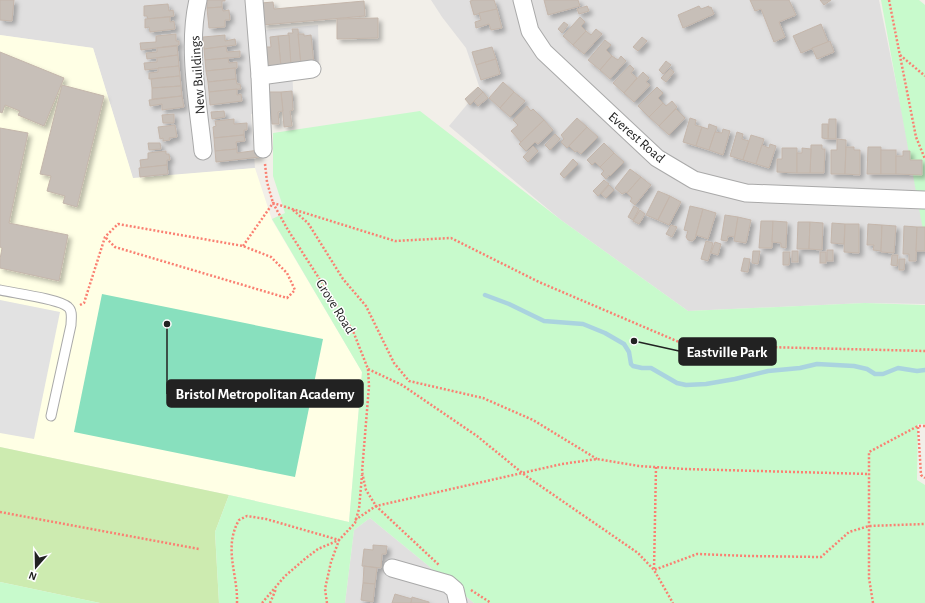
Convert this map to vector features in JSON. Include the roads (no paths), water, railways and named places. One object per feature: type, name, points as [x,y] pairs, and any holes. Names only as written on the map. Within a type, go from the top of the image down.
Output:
[{"type":"street","name":"New Buildings","points":[[198,0],[194,27],[193,49],[203,151]]},
{"type":"street","points":[[254,0],[260,76],[263,149]]},
{"type":"street","name":"Everest Road","points":[[522,0],[530,31],[544,52],[657,158],[694,180],[746,193],[924,200]]},
{"type":"street","points":[[260,76],[312,69]]},
{"type":"street","points":[[392,568],[448,584],[456,590],[458,603]]},
{"type":"lane","points":[[0,290],[56,301],[67,306],[71,311],[71,325],[51,416]]},
{"type":"waterway","points":[[485,295],[509,304],[544,321],[583,324],[605,333],[624,344],[629,352],[631,364],[633,366],[651,368],[677,383],[686,385],[706,384],[768,371],[800,368],[817,364],[854,366],[867,369],[875,374],[883,374],[898,368],[917,371],[925,370]]},
{"type":"place","name":"Bristol Metropolitan Academy","points":[[167,324]]},
{"type":"place","name":"Eastville Park","points":[[634,341]]}]
